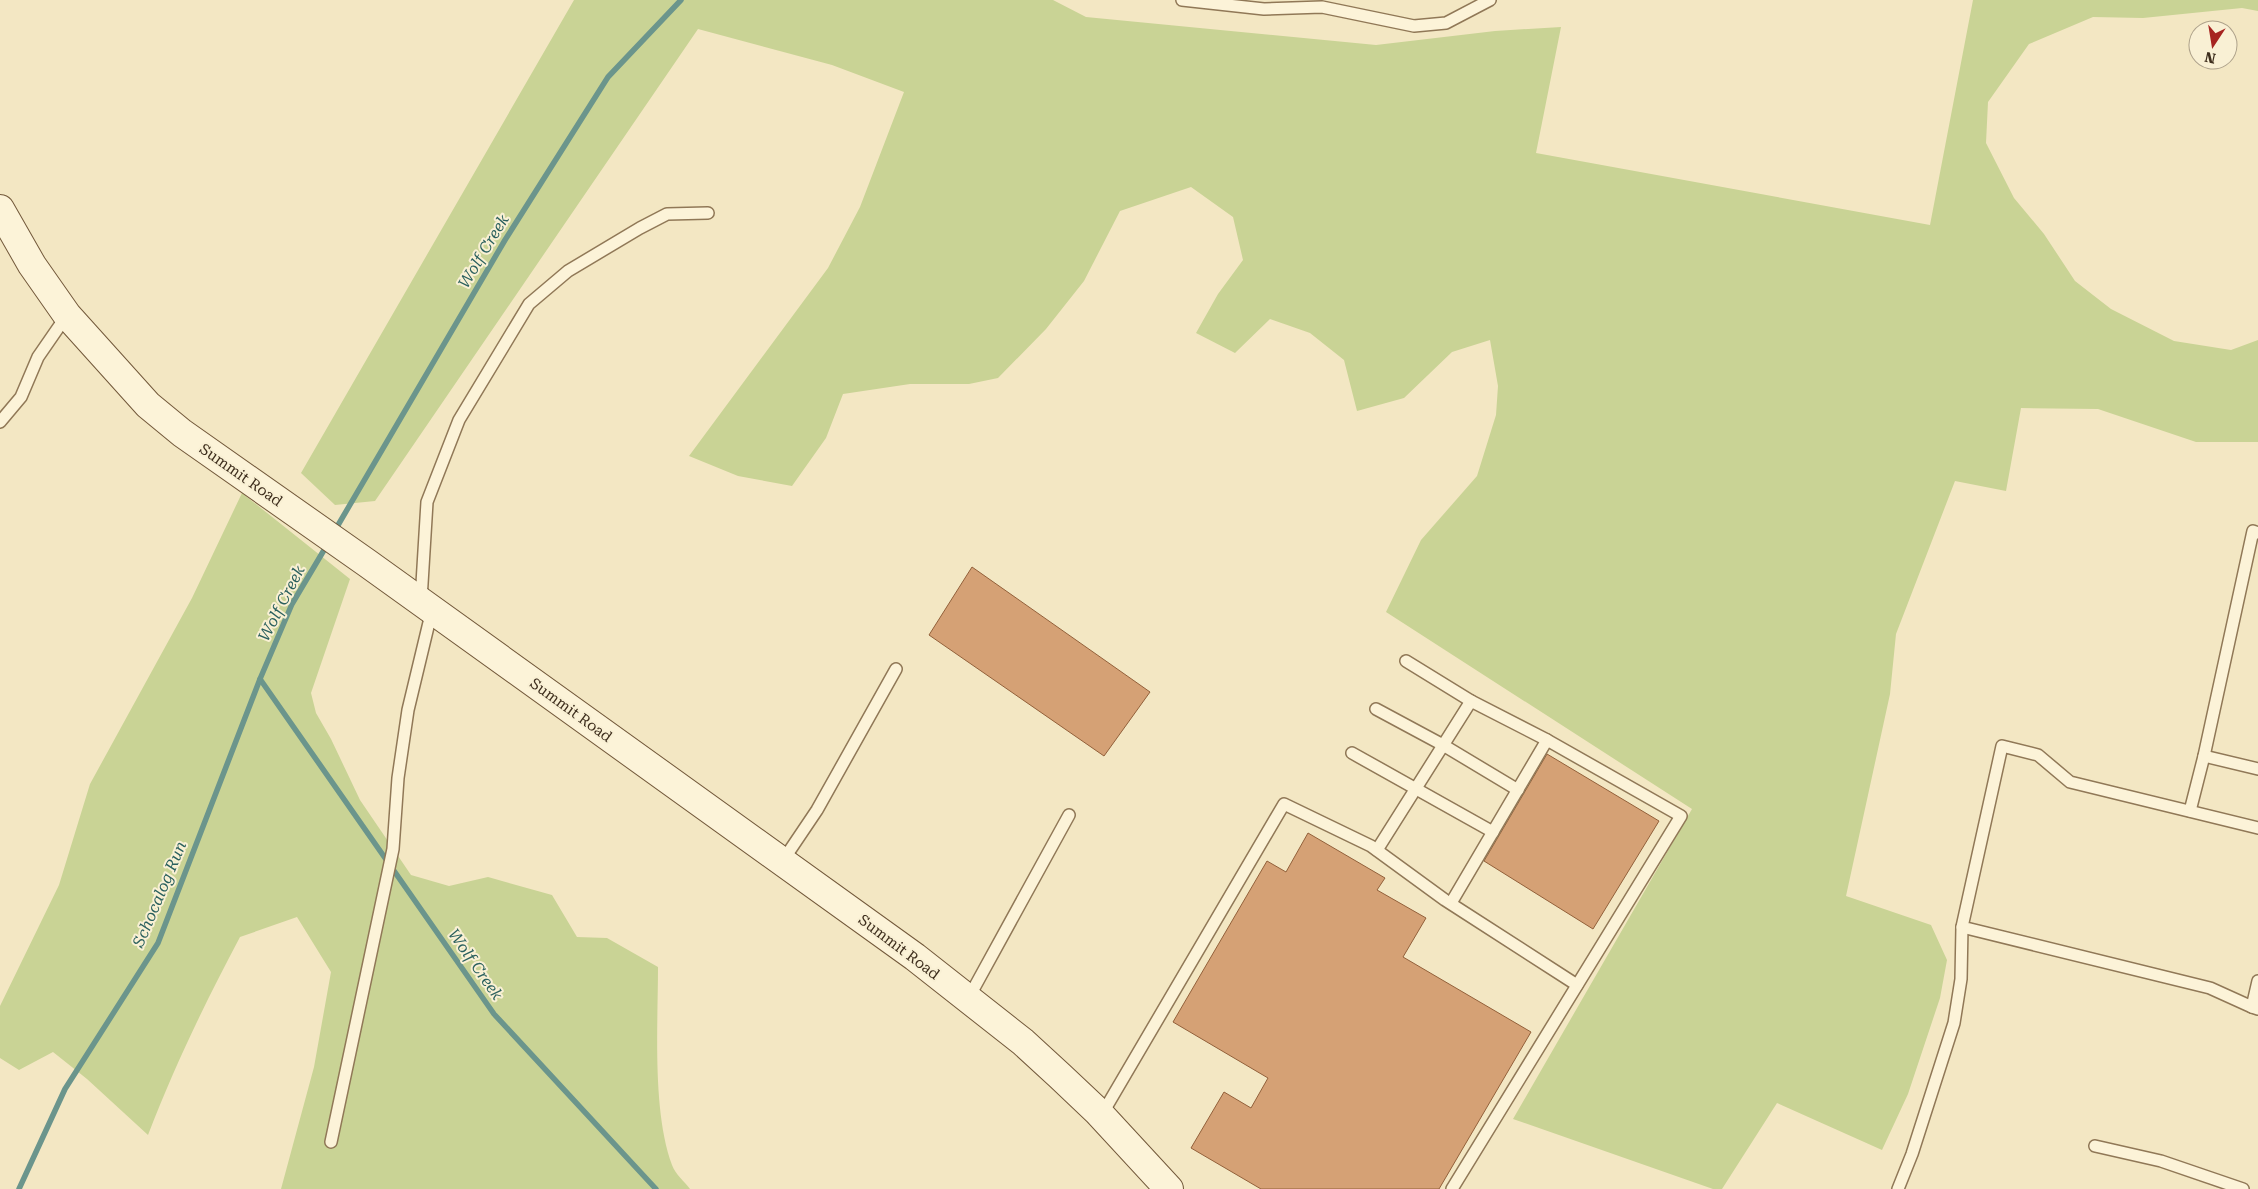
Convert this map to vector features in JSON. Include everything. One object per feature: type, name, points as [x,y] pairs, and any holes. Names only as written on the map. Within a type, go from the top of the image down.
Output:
[{"type":"street","name":"Summit Road","points":[[1,215],[32,265],[67,315],[148,405],[182,433],[908,952],[1023,1042],[1101,1116],[1169,1189]]},
{"type":"lane","points":[[1182,0],[1264,9],[1322,6],[1414,26],[1446,23],[1490,0]]},
{"type":"lane","points":[[331,1142],[393,849],[398,778],[426,606],[427,502],[459,420],[529,304],[568,271],[666,214],[708,213]]},
{"type":"lane","points":[[0,422],[21,397],[38,357],[67,315]]},
{"type":"lane","points":[[2190,811],[2204,756],[2252,531],[2258,533]]},
{"type":"lane","points":[[1406,661],[1470,701],[1547,740],[1680,816],[1452,1189]]},
{"type":"lane","points":[[782,862],[817,810],[896,668]]},
{"type":"lane","points":[[1377,850],[1470,701]]},
{"type":"lane","points":[[1376,710],[1443,745],[1518,790]]},
{"type":"lane","points":[[1451,903],[1547,740]]},
{"type":"lane","points":[[1898,1189],[1912,1154],[1954,1023],[1961,979],[1962,927],[2002,746],[2038,755],[2070,782],[2258,828]]},
{"type":"lane","points":[[1352,753],[1493,832]]},
{"type":"lane","points":[[2204,756],[2258,770]]},
{"type":"lane","points":[[1101,1116],[1284,804],[1377,850],[1451,903],[1577,985]]},
{"type":"lane","points":[[968,999],[1069,816]]},
{"type":"lane","points":[[1962,927],[2210,988],[2255,1008],[2258,981]]},
{"type":"lane","points":[[2095,1146],[2161,1161],[2243,1189]]},
{"type":"green space","points":[[574,0],[1053,0],[1086,17],[1376,45],[1495,31],[1561,27],[1536,153],[1930,225],[1973,0],[2258,0],[2258,11],[2242,8],[2143,18],[2093,17],[2029,44],[1988,102],[1986,143],[2014,198],[2044,234],[2075,281],[2111,309],[2174,341],[2231,350],[2258,340],[2258,442],[2196,442],[2098,409],[2021,408],[2006,491],[1955,481],[1896,634],[1890,694],[1846,896],[1931,925],[1947,960],[1940,998],[1908,1094],[1882,1150],[1777,1103],[1722,1189],[1713,1189],[1513,1119],[1692,809],[1386,612],[1421,540],[1477,476],[1496,415],[1498,386],[1490,340],[1452,352],[1404,398],[1357,411],[1344,360],[1310,333],[1270,319],[1235,353],[1196,333],[1218,294],[1243,260],[1233,217],[1191,187],[1120,211],[1084,281],[1046,329],[998,378],[969,384],[910,384],[843,394],[826,438],[792,486],[738,476],[689,456],[828,268],[860,207],[904,92],[832,65],[698,29],[375,501],[335,505],[301,473]]},
{"type":"green space","points":[[242,493],[350,579],[311,693],[316,713],[331,739],[360,800],[411,875],[449,886],[488,877],[552,895],[577,937],[607,938],[658,967],[657,1041],[661,1119],[673,1168],[690,1189],[281,1189],[314,1067],[331,972],[297,917],[240,937],[191,1034],[148,1135],[87,1079],[53,1052],[19,1070],[0,1058],[0,1006],[59,885],[90,784],[192,598]]},
{"type":"building","points":[[972,567],[1150,692],[1104,756],[929,635]]},
{"type":"building","points":[[1547,754],[1659,821],[1593,929],[1484,861]]},
{"type":"building","points":[[1308,833],[1385,878],[1377,890],[1426,918],[1403,957],[1531,1032],[1439,1189],[1261,1189],[1191,1148],[1224,1092],[1251,1108],[1268,1078],[1173,1022],[1267,861],[1286,872]]},
{"type":"waterway","name":"Wolf Creek","points":[[334,532],[505,240],[608,77],[681,0]]},
{"type":"waterway","name":"Wolf Creek","points":[[327,545],[292,604],[260,679],[494,1014],[656,1189]]},
{"type":"waterway","name":"Schocalog Run","points":[[19,1189],[65,1089],[158,943],[260,679]]}]
